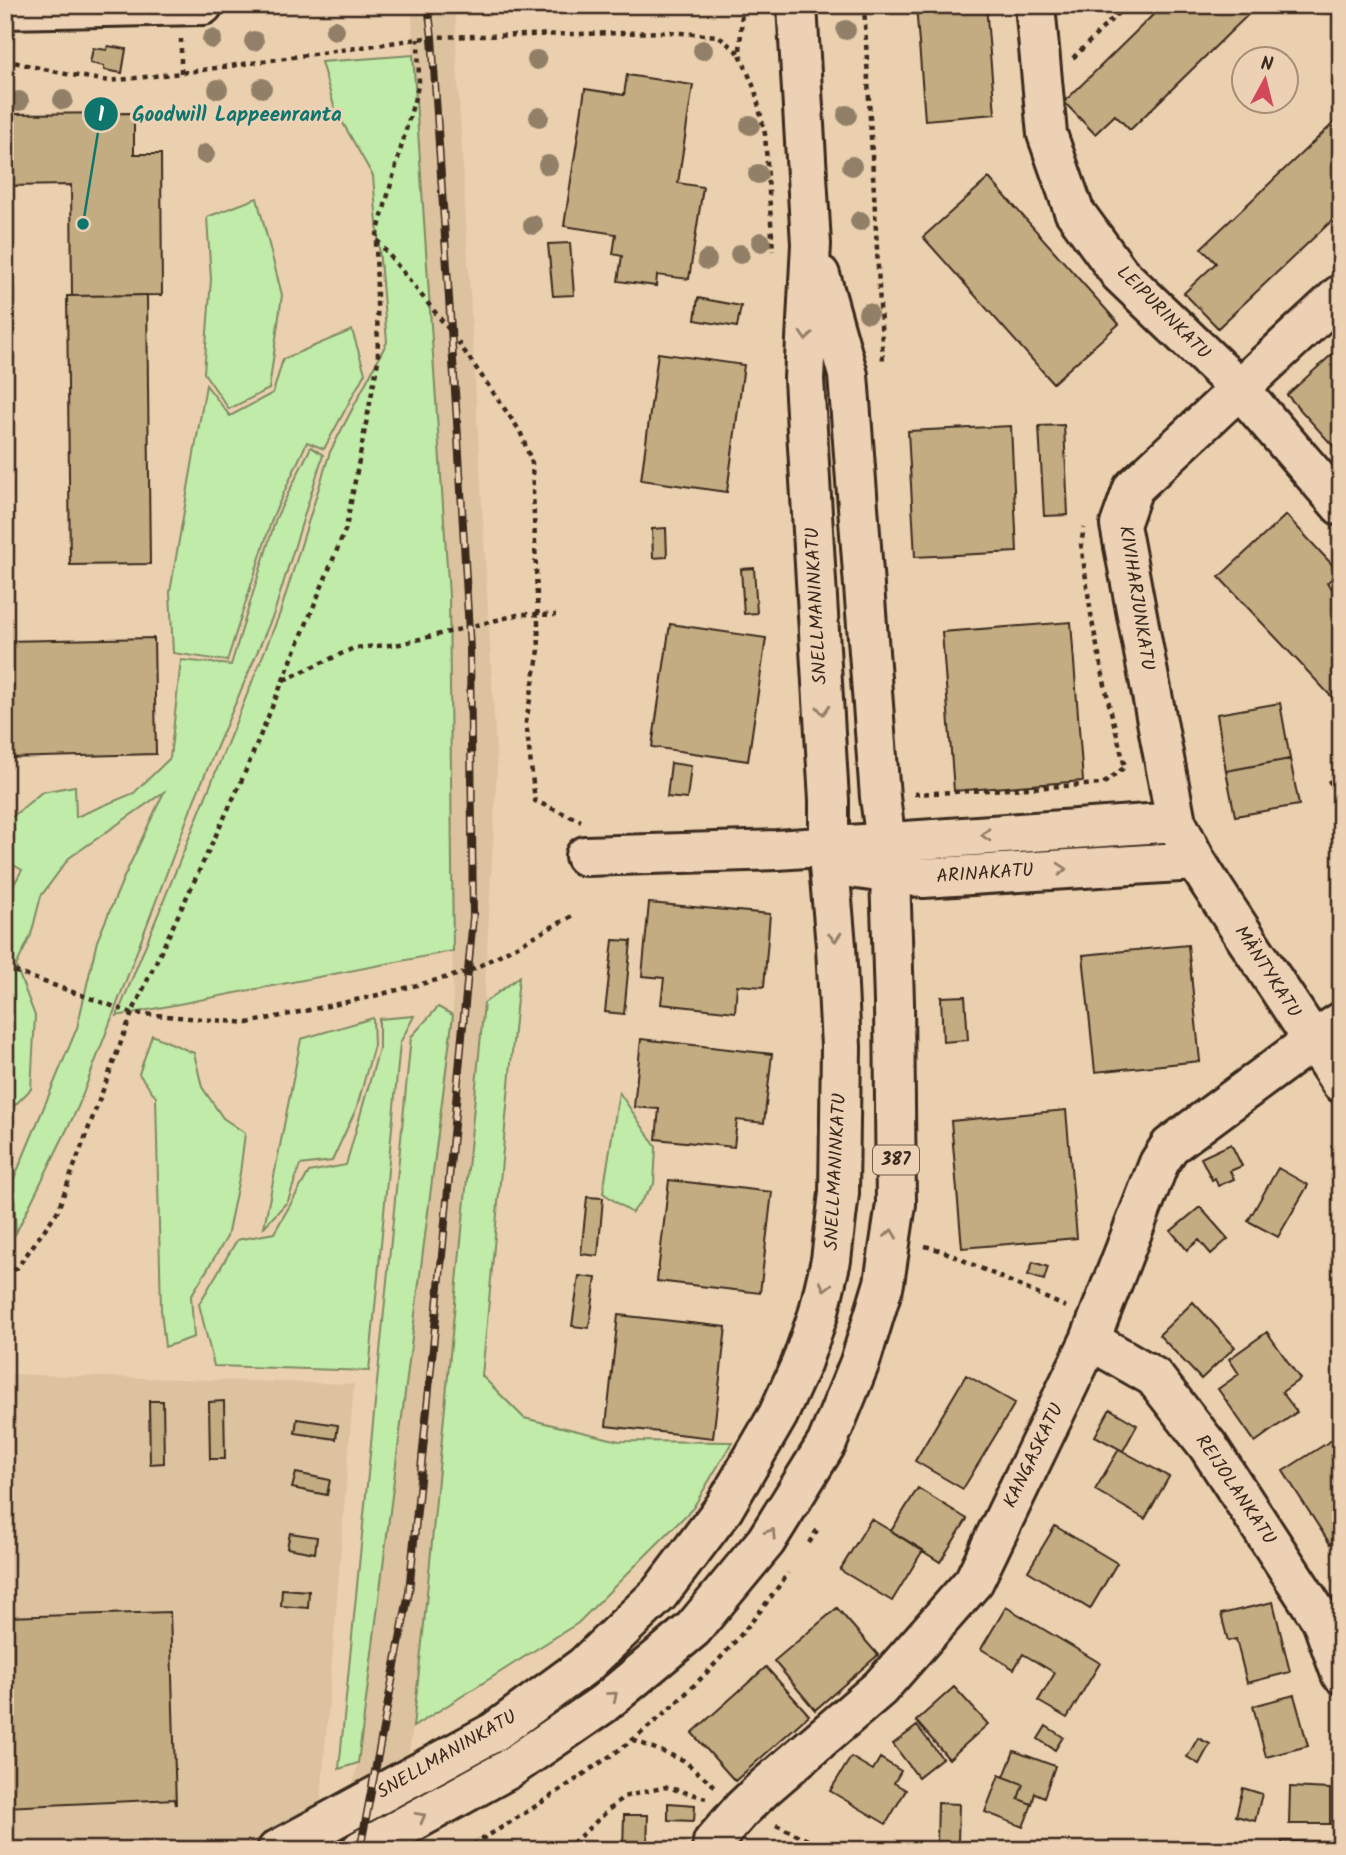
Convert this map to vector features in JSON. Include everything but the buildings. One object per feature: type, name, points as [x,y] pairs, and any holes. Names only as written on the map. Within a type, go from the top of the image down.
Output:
[{"type":"street","points":[[5,9],[203,5]]},
{"type":"street","name":"SNELLMANINKATU","points":[[276,1850],[494,1732],[584,1666],[659,1594],[724,1508],[778,1415],[818,1315],[831,1260],[839,1193],[841,1047],[804,379],[811,244],[797,5]]},
{"type":"street","name":"LEIPURINKATU","points":[[1035,5],[1047,134],[1074,211],[1120,274],[1240,389],[1341,506]]},
{"type":"street","name":"SNELLMANINKATU","points":[[362,1850],[507,1770],[603,1704],[693,1629],[766,1541],[827,1443],[860,1362],[884,1283],[895,1204],[894,1002],[888,858],[880,797],[848,375],[811,244]]},
{"type":"street","name":"KIVIHARJUNKATU","points":[[1195,861],[1176,822],[1121,525],[1133,488],[1341,294]]},
{"type":"street","name":"ARINAKATU","points":[[585,840],[888,858],[1176,822]]},
{"type":"street","name":"ARINAKATU","points":[[888,858],[923,878],[1195,861]]},
{"type":"street","name":"MÄNTYKATU","points":[[1195,861],[1326,1031],[1341,1083]]},
{"type":"street","name":"KANGASKATU","points":[[712,1850],[713,1842],[742,1809],[880,1688],[974,1581],[1081,1325],[1159,1163],[1170,1146],[1326,1031]]},
{"type":"street","name":"REIJOLANKATU","points":[[1081,1325],[1154,1377],[1208,1447],[1322,1621],[1341,1674]]},
{"type":"path","points":[[742,5],[740,54],[755,90],[765,134],[774,263]]},
{"type":"path","points":[[1065,66],[1126,5]]},
{"type":"path","points":[[5,60],[109,81],[432,37],[669,32],[718,36],[740,54]]},
{"type":"path","points":[[5,1275],[17,1268],[58,1212],[132,1013],[242,782],[346,528],[378,361],[376,238],[419,83],[418,39]]},
{"type":"path","points":[[376,238],[451,332],[520,432],[532,463],[539,650],[526,722],[535,801],[585,840]]},
{"type":"path","points":[[880,797],[1103,784],[1125,767],[1092,621],[1081,544],[1086,523]]},
{"type":"path","points":[[283,681],[354,648],[400,644],[521,614],[556,615]]},
{"type":"path","points":[[1328,783],[1341,775]]},
{"type":"path","points":[[5,968],[132,1013],[248,1023],[370,997],[468,972],[574,915]]},
{"type":"path","points":[[925,1246],[943,1251],[1081,1325]]},
{"type":"path","points":[[633,1740],[683,1759],[742,1809]]},
{"type":"path","points":[[565,1850],[623,1797],[666,1787],[742,1809],[829,1850]]},
{"type":"shaded area","points":[[412,5],[455,5],[497,769],[484,1003],[413,1727],[393,1850],[338,1850],[358,1763],[453,1015],[449,596],[413,55]]},
{"type":"shaded area","points":[[5,1374],[354,1384],[317,1850],[5,1850]]},
{"type":"green space","points":[[413,55],[449,596],[453,951],[117,1016],[280,613],[330,452],[387,342],[373,176],[335,109],[321,62]]},
{"type":"green space","points":[[257,198],[282,295],[269,389],[229,409],[204,373],[211,279],[207,217]]},
{"type":"green space","points":[[352,330],[365,373],[324,449],[307,442],[273,516],[227,661],[173,653],[170,592],[206,385],[230,416],[273,393],[283,359]]},
{"type":"green space","points":[[311,447],[323,455],[274,613],[195,798],[78,1107],[16,1233],[13,1181],[77,1028],[97,941],[164,792],[69,858],[41,896],[31,935],[16,966],[35,1016],[31,1089],[5,1115],[5,900],[22,870],[5,860],[5,823],[42,792],[75,786],[76,817],[134,793],[170,758],[181,660],[231,665],[276,518]]},
{"type":"green space","points":[[519,977],[482,1376],[524,1418],[619,1441],[732,1442],[693,1508],[578,1623],[413,1727],[484,1003]]},
{"type":"green space","points":[[438,1007],[453,1015],[358,1763],[339,1769],[411,1037]]},
{"type":"green space","points":[[414,1016],[400,1043],[369,1371],[214,1366],[199,1304],[237,1240],[274,1233],[309,1172],[346,1165],[379,1049],[379,1019]]},
{"type":"green space","points":[[373,1018],[374,1045],[357,1107],[332,1161],[300,1165],[288,1201],[264,1227],[301,1039]]},
{"type":"green space","points":[[152,1035],[194,1053],[202,1087],[223,1118],[245,1133],[227,1237],[191,1296],[194,1337],[165,1347],[161,1310],[156,1097],[139,1074]]},
{"type":"green space","points":[[619,1092],[656,1147],[654,1184],[632,1213],[603,1193]]},
{"type":"railway","points":[[360,1850],[409,1592],[473,917],[470,650],[428,5]]},
{"type":"place","name":"Goodwill Lappeenranta","points":[[83,224]]}]
